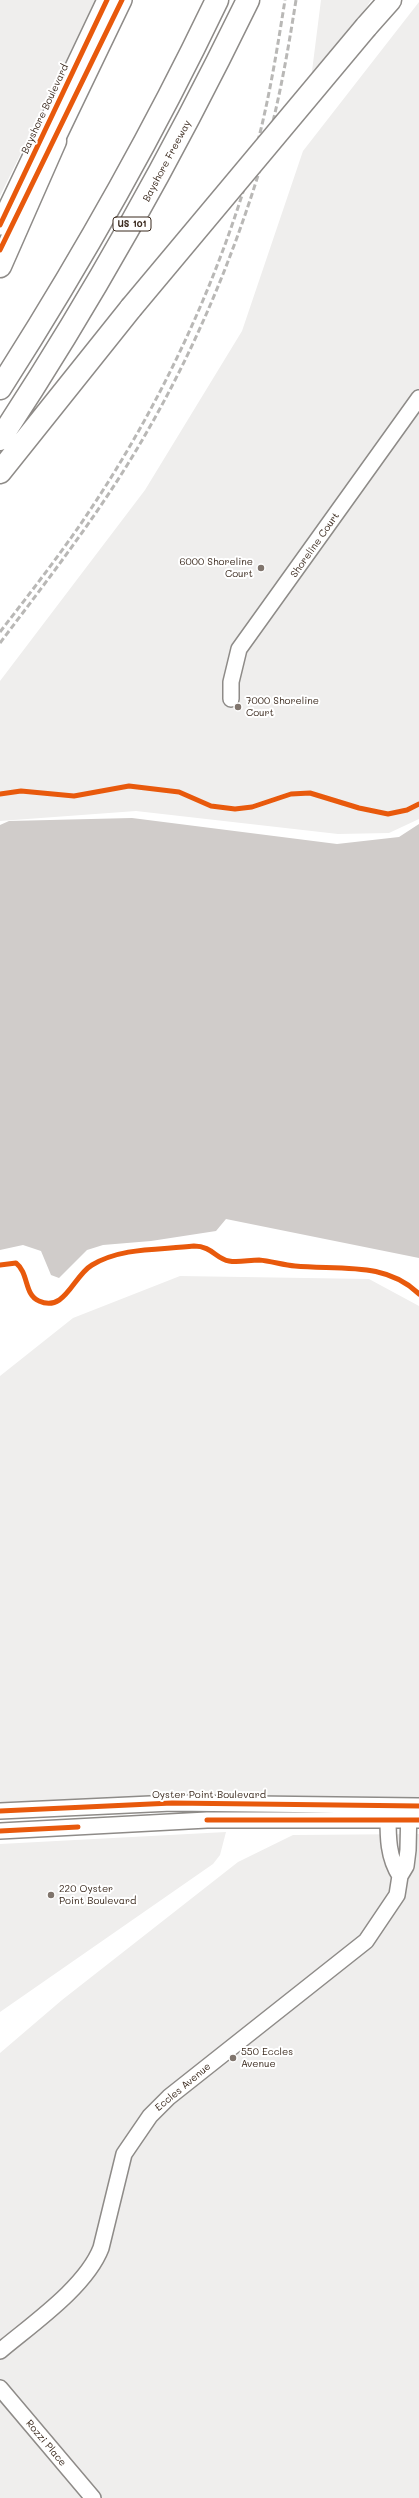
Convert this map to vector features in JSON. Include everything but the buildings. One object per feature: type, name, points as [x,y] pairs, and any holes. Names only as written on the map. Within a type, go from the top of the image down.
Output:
[{"type":"highway","name":"US 101","points":[[0,388],[108,210],[151,132],[217,0]]},
{"type":"highway","name":"Bayshore Freeway","points":[[0,439],[69,332],[136,218],[198,102],[248,0]]},
{"type":"highway","points":[[0,472],[131,308],[390,0]]},
{"type":"highway","points":[[0,266],[55,141]]},
{"type":"main road","name":"Bayshore Boulevard","points":[[0,225],[106,0]]},
{"type":"main road","points":[[0,250],[55,141],[122,0]]},
{"type":"street","name":"Shoreline Court","points":[[231,699],[234,665],[239,650],[419,398]]},
{"type":"street","name":"Oyster Point Boulevard","points":[[0,1811],[172,1803],[388,1813]]},
{"type":"street","points":[[388,1813],[389,1850],[392,1864],[400,1876]]},
{"type":"street","name":"Oyster Point Boulevard","points":[[0,1830],[214,1820],[414,1813]]},
{"type":"street","name":"Eccles Avenue","points":[[0,2351],[78,2282],[96,2258],[101,2248],[124,2154],[150,2116],[174,2093],[366,1941],[397,1895],[400,1876],[406,1866],[414,1813]]},
{"type":"street","name":"Rozzi Place","points":[[0,2388],[93,2498]]},
{"type":"shaded area","points":[[0,0],[96,0],[0,196]]},
{"type":"shaded area","points":[[321,0],[371,0],[360,18],[311,79]]},
{"type":"shaded area","points":[[419,2],[419,819],[389,833],[338,834],[136,811],[0,821],[0,681],[145,490],[242,331],[303,151]]},
{"type":"shaded area","points":[[132,818],[337,844],[399,837],[419,824],[419,1258],[226,1219],[216,1231],[151,1241],[103,1245],[87,1250],[59,1278],[51,1275],[41,1251],[23,1245],[0,1250],[0,825],[9,821]]},
{"type":"shaded area","points":[[180,1276],[369,1279],[419,1306],[419,1798],[0,1804],[0,1376],[73,1318]]},
{"type":"shaded area","points":[[226,1832],[220,1855],[213,1864],[0,2012],[0,1844]]},
{"type":"shaded area","points":[[419,1834],[419,2498],[0,2498],[0,2053],[62,2000],[238,1862],[293,1835]]},
{"type":"railway","points":[[0,632],[61,552],[107,484],[133,442],[179,354],[218,263],[250,169],[270,85],[285,0]]},
{"type":"railway","points":[[0,643],[96,513],[114,486],[148,430],[197,335],[225,270],[260,169],[272,127],[281,85],[296,0]]},
{"type":"cycle path","points":[[0,225],[107,0]]},
{"type":"cycle path","points":[[0,250],[122,0]]},
{"type":"cycle path","points":[[0,794],[21,791],[74,796],[129,786],[179,792],[211,806],[235,809],[252,807],[291,794],[310,793],[359,808],[388,814],[407,810],[419,804]]},
{"type":"cycle path","points":[[0,1265],[16,1263],[23,1272],[31,1294],[34,1298],[48,1303],[56,1302],[62,1298],[85,1270],[104,1259],[128,1252],[194,1246],[210,1250],[221,1258],[232,1262],[259,1260],[295,1266],[361,1269],[377,1272],[392,1276],[406,1283],[419,1294]]},
{"type":"cycle path","points":[[0,1811],[172,1803],[419,1806]]},
{"type":"cycle path","points":[[207,1820],[419,1820]]},
{"type":"cycle path","points":[[0,1831],[78,1827]]},
{"type":"place","name":"6000 Shoreline Court","points":[[261,568]]},
{"type":"place","name":"7000 Shoreline Court","points":[[238,707]]},
{"type":"place","name":"220 Oyster Point Boulevard","points":[[51,1895]]},
{"type":"place","name":"550 Eccles Avenue","points":[[233,2058]]}]
